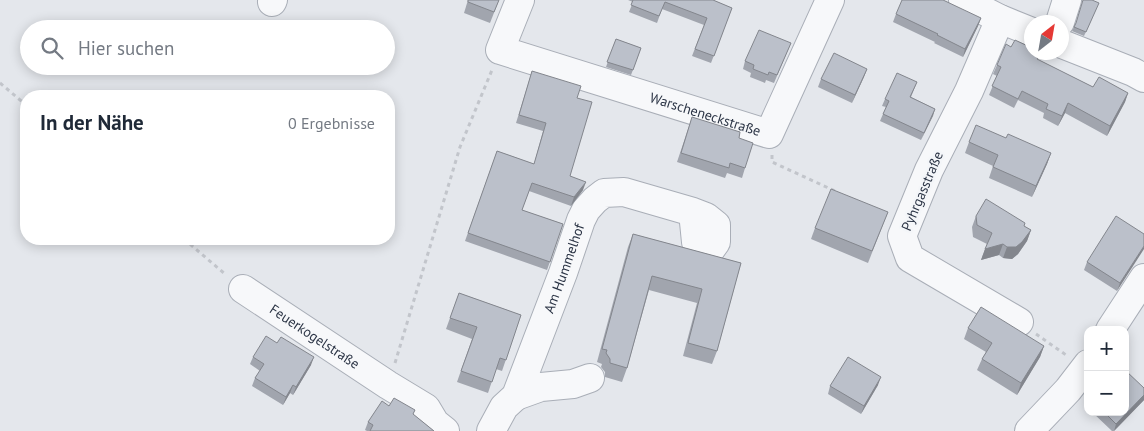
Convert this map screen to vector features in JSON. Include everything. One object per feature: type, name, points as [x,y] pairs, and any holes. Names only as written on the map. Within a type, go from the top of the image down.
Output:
[{"type":"street","points":[[500,50],[520,0]]},
{"type":"street","name":"Warscheneckstraße","points":[[500,50],[769,134],[830,0]]},
{"type":"street","points":[[963,0],[1024,29]]},
{"type":"street","points":[[1062,15],[1067,0]]},
{"type":"street","name":"Pyhrgasstraße","points":[[1000,19],[969,91],[928,170],[902,236],[910,258],[1019,322]]},
{"type":"street","points":[[1069,47],[1144,78]]},
{"type":"street","name":"Am Hummelhof","points":[[491,431],[504,407],[516,396],[581,220],[594,200],[604,193],[613,191],[624,192],[693,212]]},
{"type":"street","points":[[1113,326],[1144,278]]},
{"type":"street","name":"Feuerkogelstraße","points":[[243,289],[388,385]]},
{"type":"street","points":[[1029,431],[1068,390],[1084,369]]},
{"type":"street","points":[[516,396],[541,387],[573,384],[590,378]]},
{"type":"street","points":[[388,385],[426,408],[436,423],[445,431]]},
{"type":"path","points":[[388,385],[460,146],[500,50]]},
{"type":"path","points":[[0,82],[20,100]]},
{"type":"path","points":[[769,134],[772,162],[835,191]]},
{"type":"path","points":[[191,245],[243,289]]},
{"type":"path","points":[[1019,322],[1084,365]]},
{"type":"building","points":[[468,0],[499,0],[494,12],[468,2]]},
{"type":"building","points":[[633,0],[713,0],[732,8],[714,56],[695,49],[707,18],[665,2],[659,16],[631,5]]},
{"type":"building","points":[[902,0],[943,0],[981,18],[965,49],[896,14]]},
{"type":"building","points":[[1083,0],[1092,0],[1099,3],[1086,32],[1074,27]]},
{"type":"building","points":[[759,30],[791,43],[777,75],[769,72],[768,75],[753,69],[754,65],[745,61]]},
{"type":"building","points":[[616,39],[641,48],[633,70],[607,62]]},
{"type":"building","points":[[1015,40],[1024,44],[1024,60],[1039,60],[1093,87],[1099,77],[1128,93],[1110,126],[1068,103],[1062,116],[1046,109],[1048,104],[1022,91],[1018,99],[992,86],[1001,67],[997,65],[1006,44],[1011,47]]},
{"type":"building","points":[[834,53],[867,69],[855,95],[821,79]]},
{"type":"building","points":[[532,71],[581,86],[577,98],[592,102],[570,176],[586,182],[574,197],[532,183],[522,210],[563,224],[550,262],[468,233],[497,151],[534,164],[546,123],[519,115]]},
{"type":"building","points":[[897,73],[917,82],[910,97],[935,109],[924,133],[883,114],[889,101],[885,99]]},
{"type":"building","points":[[692,117],[740,132],[739,138],[753,143],[745,168],[730,163],[729,168],[681,153]]},
{"type":"building","points":[[976,125],[1006,138],[1008,134],[1051,153],[1036,186],[993,167],[998,155],[969,142]]},
{"type":"building","points":[[831,189],[888,212],[872,251],[815,228]]},
{"type":"building","points":[[986,199],[1025,223],[1024,226],[1031,230],[1016,247],[1007,247],[1003,244],[985,249],[992,233],[977,225],[976,216]]},
{"type":"building","points":[[1116,216],[1144,234],[1144,246],[1120,283],[1087,262]]},
{"type":"building","points":[[633,234],[741,263],[717,351],[688,343],[702,289],[652,276],[627,368],[610,363],[606,353],[607,350],[602,349]]},
{"type":"building","points":[[459,293],[521,315],[506,360],[500,358],[492,382],[461,371],[477,327],[450,318]]},
{"type":"building","points":[[981,307],[1044,346],[1021,383],[982,359],[992,343],[968,328]]},
{"type":"building","points":[[266,336],[277,343],[281,337],[314,357],[296,387],[293,385],[286,397],[255,378],[264,364],[253,357]]},
{"type":"building","points":[[848,357],[881,377],[864,406],[830,386]]},
{"type":"building","points":[[1129,374],[1144,388],[1144,395],[1129,411]]},
{"type":"building","points":[[394,398],[415,410],[413,414],[434,431],[370,431],[373,425],[368,422],[382,401],[389,406]]},
{"type":"building","points":[[1108,416],[1124,416],[1116,424]]}]
